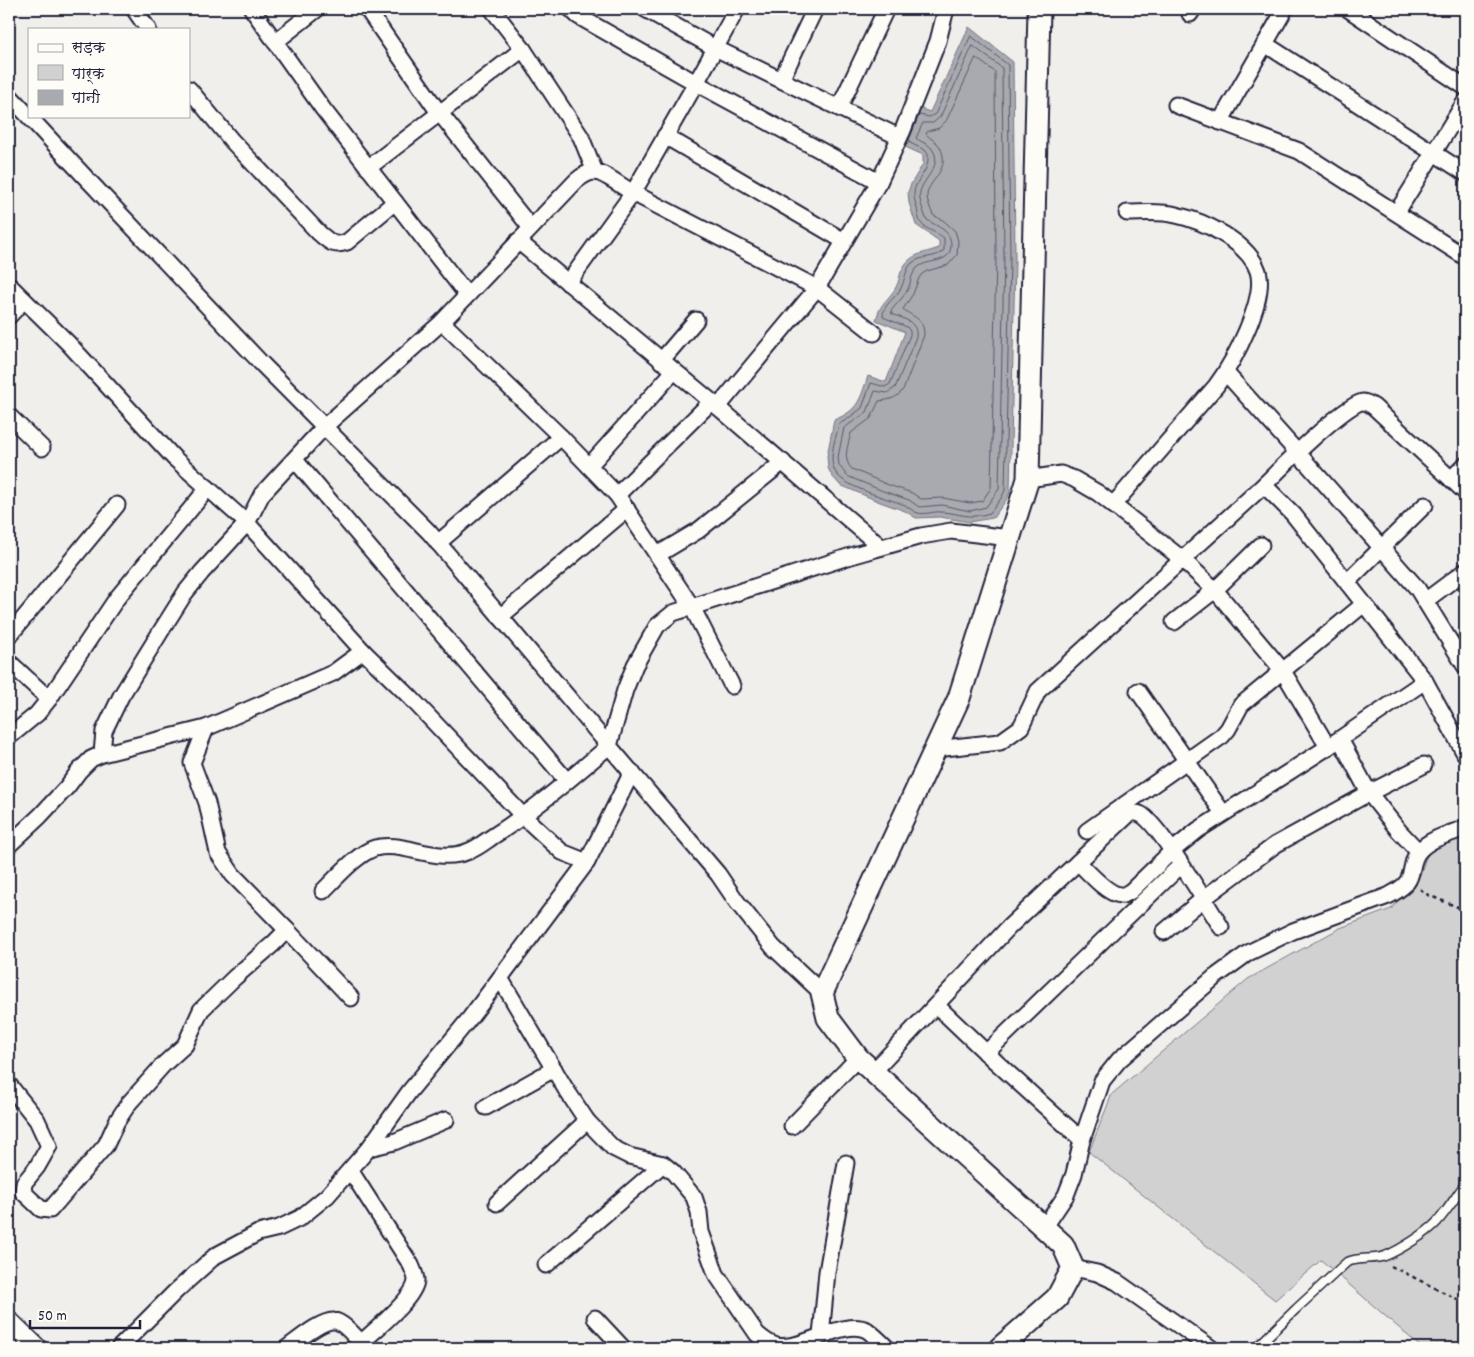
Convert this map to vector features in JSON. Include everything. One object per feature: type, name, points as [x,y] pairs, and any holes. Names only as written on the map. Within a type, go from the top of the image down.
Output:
[{"type":"main road","points":[[1000,1348],[1057,1298],[1073,1268],[1063,1245],[866,1065],[828,1018],[822,993],[959,698],[1028,479],[1039,9]]},
{"type":"street","points":[[134,9],[147,28]]},
{"type":"street","points":[[252,9],[322,109],[467,295]]},
{"type":"street","points":[[275,42],[317,9]]},
{"type":"street","points":[[367,9],[440,113],[531,228]]},
{"type":"street","points":[[492,9],[523,50],[582,137],[595,172]]},
{"type":"street","points":[[571,9],[578,16],[696,83],[879,182]]},
{"type":"street","points":[[568,283],[633,193],[737,9]]},
{"type":"street","points":[[781,80],[815,9]]},
{"type":"street","points":[[839,108],[886,9]]},
{"type":"street","points":[[617,495],[715,405],[817,288],[879,182],[938,41],[946,9]]},
{"type":"street","points":[[1220,122],[1285,9]]},
{"type":"street","points":[[1348,9],[1465,87]]},
{"type":"street","points":[[655,11],[714,48],[899,138]]},
{"type":"street","points":[[1265,44],[1465,172]]},
{"type":"street","points":[[368,168],[523,50]]},
{"type":"street","points":[[190,90],[232,142],[319,234],[331,243],[338,245],[346,242],[395,202]]},
{"type":"street","points":[[9,95],[28,115]]},
{"type":"street","points":[[1397,212],[1465,102]]},
{"type":"street","points":[[1176,105],[1299,151],[1465,257]]},
{"type":"street","points":[[31,118],[256,358],[438,543],[718,874],[773,947],[822,993]]},
{"type":"street","points":[[665,136],[844,242]]},
{"type":"street","points":[[102,754],[104,731],[121,696],[161,631],[185,593],[247,523],[262,494],[324,427],[442,322],[576,180],[587,174],[595,172],[605,176],[633,193],[817,288],[874,333]]},
{"type":"street","points":[[1113,505],[1226,373],[1257,304],[1259,285],[1258,271],[1250,256],[1219,230],[1203,222],[1175,214],[1127,213]]},
{"type":"street","points":[[518,242],[783,462],[881,547]]},
{"type":"street","points":[[9,285],[68,343],[174,458],[247,523],[363,651],[409,696],[524,817],[562,852],[588,862]]},
{"type":"street","points":[[9,316],[24,300]]},
{"type":"street","points":[[662,361],[696,320]]},
{"type":"street","points":[[442,322],[561,437],[617,495],[692,607],[732,686]]},
{"type":"street","points":[[589,466],[674,371]]},
{"type":"street","points":[[1226,373],[1417,588],[1465,666]]},
{"type":"street","points":[[935,749],[1000,742],[1021,727],[1038,691],[1298,452],[1343,413],[1359,403],[1364,402],[1374,407],[1465,492]]},
{"type":"street","points":[[9,416],[42,448]]},
{"type":"street","points":[[438,543],[561,437]]},
{"type":"street","points":[[294,460],[567,781]]},
{"type":"street","points":[[657,555],[699,530],[783,462]]},
{"type":"street","points":[[1451,479],[1465,465]]},
{"type":"street","points":[[1028,479],[1061,474],[1074,479],[1113,505],[1182,558],[1215,590],[1283,671],[1370,793],[1399,831],[1418,851]]},
{"type":"street","points":[[1264,485],[1293,514],[1425,681],[1465,754]]},
{"type":"street","points":[[9,737],[37,714],[49,699],[117,598],[208,488]]},
{"type":"street","points":[[9,636],[117,505]]},
{"type":"street","points":[[1347,582],[1425,505]]},
{"type":"street","points":[[500,616],[627,509]]},
{"type":"street","points":[[322,891],[360,857],[376,848],[395,847],[431,855],[455,855],[470,851],[524,817],[609,746],[625,690],[636,665],[657,626],[673,613],[920,536],[951,531],[1010,538]]},
{"type":"street","points":[[1174,622],[1215,590],[1261,545]]},
{"type":"street","points":[[1425,601],[1465,570]]},
{"type":"street","points":[[1087,831],[1222,736],[1241,705],[1364,604]]},
{"type":"street","points":[[9,845],[40,816],[91,759],[102,754],[206,728],[333,673],[363,651]]},
{"type":"street","points":[[9,662],[49,699]]},
{"type":"street","points":[[1078,862],[1105,887],[1118,895],[1124,895],[1131,891],[1172,851],[1198,830],[1334,743],[1425,681]]},
{"type":"street","points":[[1138,691],[1223,813]]},
{"type":"street","points":[[206,728],[192,763],[207,803],[218,853],[233,875],[351,998]]},
{"type":"street","points":[[1164,932],[1203,899],[1275,845],[1424,765]]},
{"type":"street","points":[[120,1348],[195,1272],[215,1256],[258,1233],[279,1228],[300,1218],[327,1196],[369,1148],[409,1092],[470,1018],[588,862],[632,772]]},
{"type":"street","points":[[792,1126],[936,1006],[1010,926],[1122,819],[1134,813],[1140,814],[1147,819],[1172,851],[1221,926]]},
{"type":"street","points":[[1044,1228],[1066,1195],[1102,1081],[1119,1060],[1215,977],[1248,953],[1286,934],[1388,896],[1399,890],[1408,881],[1412,861],[1418,851],[1427,843],[1465,828]]},
{"type":"street","points":[[986,1053],[1181,865]]},
{"type":"street","points":[[9,1086],[37,1120],[48,1146],[38,1167],[24,1183],[23,1192],[41,1209],[50,1210],[106,1145],[128,1103],[159,1069],[185,1045],[201,1010],[287,930]]},
{"type":"street","points":[[500,978],[565,1088],[587,1120],[613,1148],[628,1156],[663,1164],[674,1172],[694,1197],[699,1212],[701,1232],[716,1274],[756,1334],[766,1342],[778,1346],[792,1345],[854,1327],[866,1330],[887,1348]]},
{"type":"street","points":[[936,1006],[1082,1140]]},
{"type":"street","points":[[486,1107],[554,1068]]},
{"type":"street","points":[[369,1148],[394,1142],[446,1120]]},
{"type":"street","points":[[497,1203],[587,1120]]},
{"type":"street","points":[[821,1336],[827,1272],[846,1163]]},
{"type":"street","points":[[546,1265],[663,1164]]},
{"type":"street","points":[[286,1348],[326,1322],[334,1320],[342,1324],[364,1346],[407,1300],[414,1289],[416,1280],[411,1265],[350,1170]]},
{"type":"street","points":[[1073,1268],[1097,1273],[1117,1282],[1211,1348]]},
{"type":"street","points":[[595,1318],[623,1348]]},
{"type":"street","points":[[9,1321],[37,1348]]},
{"type":"lane","points":[[1256,1348],[1348,1262],[1356,1258],[1386,1256],[1427,1232],[1438,1221],[1465,1184]]},
{"type":"path","points":[[1408,881],[1428,895],[1465,910]]},
{"type":"path","points":[[1376,1258],[1465,1303]]},
{"type":"green space","points":[[1465,833],[1465,1348],[1422,1348],[1321,1260],[1275,1300],[1089,1152],[1112,1094],[1248,979],[1340,928],[1391,909],[1420,875],[1430,846]]},
{"type":"water","points":[[969,27],[1013,62],[1015,259],[1010,492],[993,518],[969,522],[940,517],[916,518],[905,511],[840,485],[828,468],[827,456],[834,420],[854,408],[868,376],[886,382],[905,332],[876,320],[882,305],[896,287],[901,272],[908,261],[917,255],[939,248],[939,241],[916,225],[909,203],[908,192],[923,164],[923,155],[901,145],[916,107],[930,112]]}]
